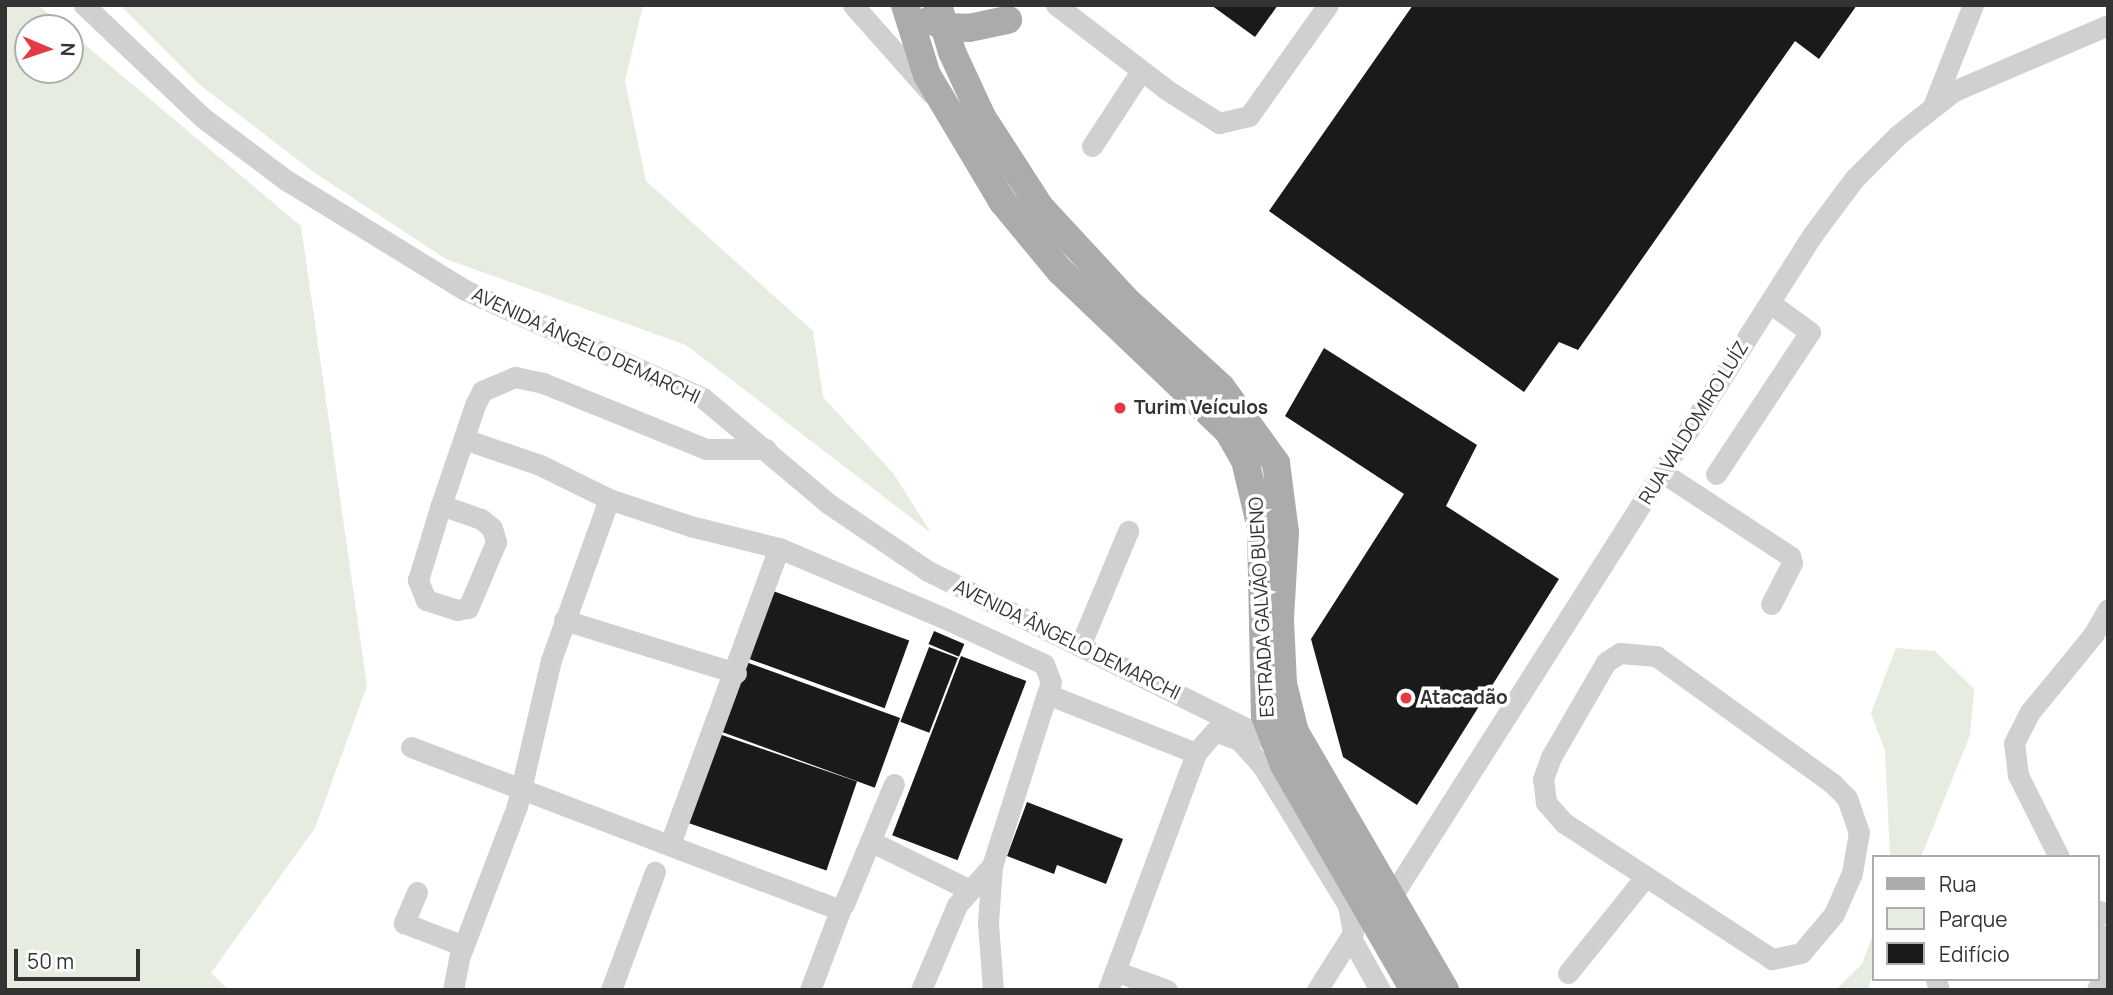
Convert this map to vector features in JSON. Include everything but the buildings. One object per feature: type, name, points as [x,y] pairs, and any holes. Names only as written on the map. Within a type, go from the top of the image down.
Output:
[{"type":"main road","name":"ESTRADA GALVÃO BUENO","points":[[905,5],[927,75],[1002,201],[1060,271],[1201,402],[1228,431],[1245,460],[1261,528],[1262,681],[1265,716],[1285,737]]},
{"type":"main road","points":[[922,5],[932,21],[941,16],[1008,20]]},
{"type":"main road","name":"ESTRADA GALVÃO BUENO","points":[[941,16],[982,117],[1040,207],[1126,300],[1221,387],[1276,463],[1285,532],[1280,620],[1285,737]]},
{"type":"main road","points":[[1285,737],[1383,910],[1444,990]]},
{"type":"main road","points":[[1383,910],[1414,990]]},
{"type":"street","name":"AVENIDA ÂNGELO DEMARCHI","points":[[84,5],[202,117],[286,180],[465,290],[703,398],[829,504],[928,571],[1080,646],[1285,737]]},
{"type":"street","points":[[853,5],[946,108]]},
{"type":"street","points":[[1056,5],[1141,71],[1219,123],[1239,121],[1250,116],[1328,5]]},
{"type":"street","points":[[1933,106],[1973,5]]},
{"type":"street","name":"RUA VALDOMIRO LUÍZ","points":[[1383,910],[1770,303],[1854,179],[1933,106],[1989,74],[2108,25]]},
{"type":"street","points":[[1092,146],[1141,71]]},
{"type":"street","points":[[1716,474],[1810,332],[1770,303]]},
{"type":"street","points":[[441,505],[481,519],[492,528],[496,542],[468,608],[457,610],[426,600],[418,588],[441,505],[482,391],[515,377],[543,383],[706,449],[766,449]]},
{"type":"street","points":[[464,439],[540,465],[609,499],[690,526],[779,548],[1030,656],[1050,673],[1047,694],[992,866],[988,923],[993,990]]},
{"type":"street","points":[[1663,473],[1790,556],[1792,564],[1771,604]]},
{"type":"street","points":[[453,990],[464,946],[521,791],[564,620],[609,499]]},
{"type":"street","points":[[1080,646],[1128,531]]},
{"type":"street","points":[[670,844],[736,673],[779,548]]},
{"type":"street","points":[[2058,855],[2018,775],[2014,743],[2029,713],[2093,635],[2108,609]]},
{"type":"street","points":[[564,620],[736,673]]},
{"type":"street","points":[[1620,653],[1656,656],[1832,783],[1847,798],[1859,832],[1852,873],[1834,914],[1801,953],[1782,957],[1772,959],[1646,876],[1564,823],[1546,802],[1544,779],[1551,757],[1606,662],[1620,653]]},
{"type":"street","points":[[1047,694],[1196,753]]},
{"type":"street","points":[[1167,990],[1112,980],[1196,753],[1215,732],[1248,748],[1348,905],[1354,920],[1351,938],[1317,990]]},
{"type":"street","points":[[411,747],[521,791],[841,908]]},
{"type":"street","points":[[810,990],[841,908],[894,785]]},
{"type":"street","points":[[870,841],[968,889]]},
{"type":"street","points":[[922,990],[968,889],[992,866]]},
{"type":"street","points":[[611,990],[655,872]]},
{"type":"street","points":[[1569,973],[1646,876]]},
{"type":"street","points":[[417,892],[404,923],[464,946]]},
{"type":"street","points":[[2099,936],[2108,954]]},
{"type":"street","points":[[1351,938],[1380,990]]},
{"type":"street","points":[[2097,990],[2108,961]]},
{"type":"green space","points":[[5,5],[38,5],[49,14],[14,14],[14,84],[84,84],[84,44],[301,226],[367,686],[315,828],[211,973],[229,990],[5,990]]},
{"type":"green space","points":[[120,5],[643,5],[625,81],[646,181],[813,331],[823,397],[893,473],[931,533],[686,345],[446,259],[315,173],[200,85]]},
{"type":"green space","points":[[1896,648],[1935,651],[1974,689],[1970,735],[1922,855],[1890,855],[1885,751],[1871,713]]},
{"type":"green space","points":[[1871,940],[1871,980],[1867,990],[1836,990],[1862,964]]},
{"type":"place","name":"Turim Veículos","points":[[1120,408]]},
{"type":"place","name":"Atacadão","points":[[1406,698]]}]
